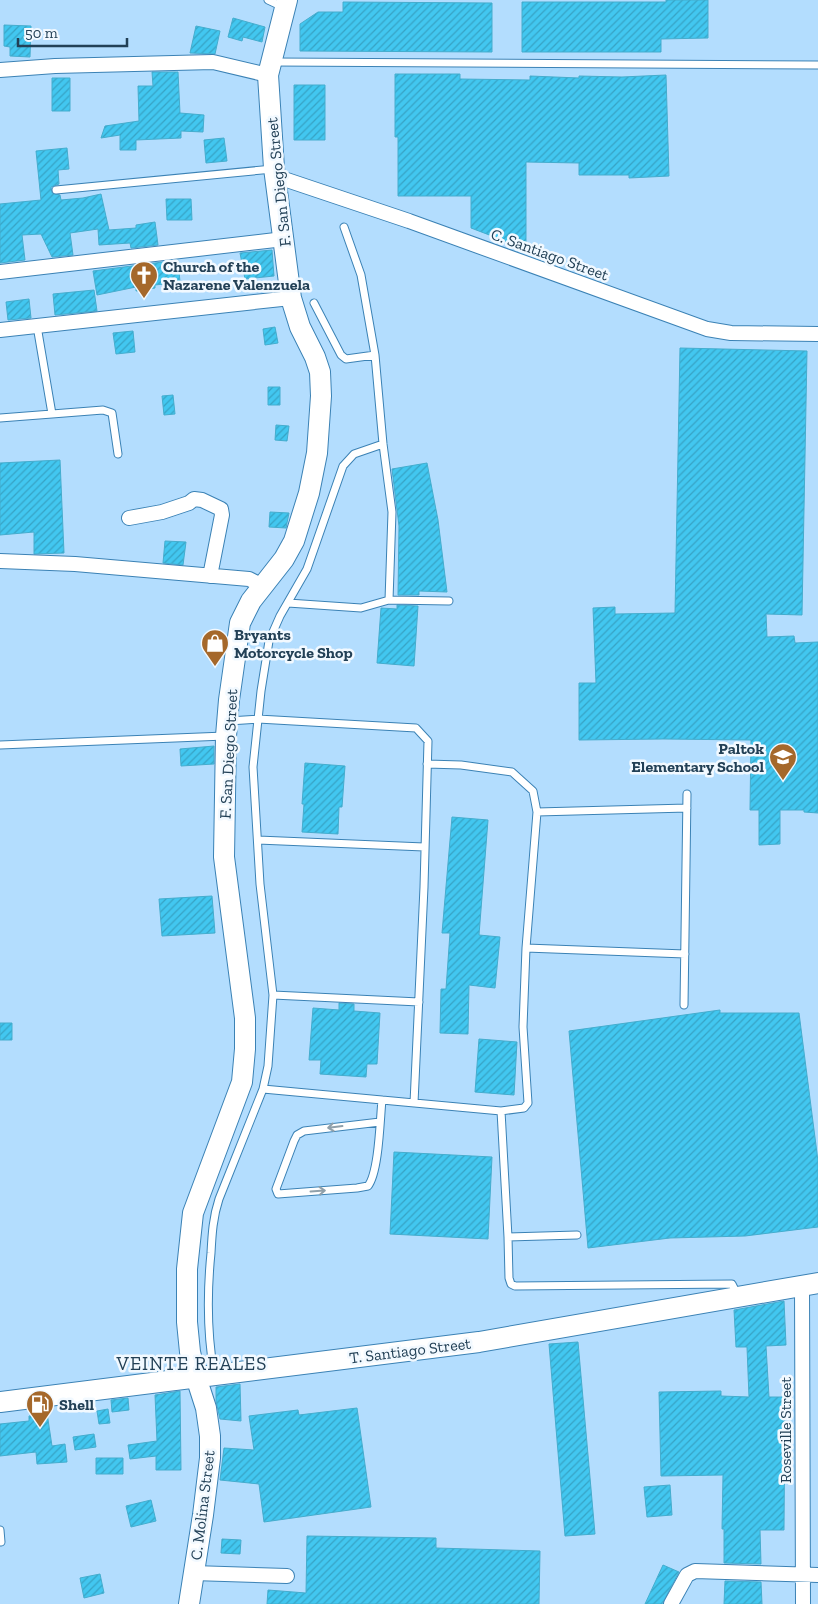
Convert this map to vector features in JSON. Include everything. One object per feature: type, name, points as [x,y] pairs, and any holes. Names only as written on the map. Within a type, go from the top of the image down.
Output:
[{"type":"street","name":"F. San Diego Street","points":[[205,1376],[200,1351],[187,1322],[187,1269],[193,1213],[242,1082],[245,1049],[245,1018],[224,858],[226,729],[240,623],[251,601],[284,559],[294,541],[309,493],[318,445],[321,396],[320,372],[315,356],[300,327],[291,298],[275,172],[270,69],[280,3]]},
{"type":"street","points":[[0,70],[55,66],[213,62],[270,69]]},
{"type":"street","name":"C. Santiago Street","points":[[275,172],[707,329],[731,333],[818,334]]},
{"type":"street","points":[[0,272],[284,239]]},
{"type":"street","points":[[0,330],[291,298]]},
{"type":"street","points":[[129,518],[162,512],[189,503],[194,499],[202,500],[221,509],[222,515],[210,576]]},
{"type":"street","points":[[0,561],[75,564],[249,579],[263,586]]},
{"type":"street","name":"T. Santiago Street","points":[[0,1402],[479,1342],[810,1284]]},
{"type":"street","name":"Roseville Street","points":[[803,1604],[810,1284]]},
{"type":"street","name":"C. Molina Street","points":[[189,1604],[204,1515],[210,1458],[205,1376]]},
{"type":"street","points":[[671,1604],[687,1575],[695,1571],[818,1575]]},
{"type":"street","points":[[193,1573],[287,1576]]},
{"type":"lane","points":[[270,69],[818,64]]},
{"type":"lane","points":[[56,190],[275,172]]},
{"type":"lane","points":[[344,227],[362,275],[375,355],[383,444],[392,512],[389,600]]},
{"type":"lane","points":[[314,303],[341,355],[346,359],[375,355]]},
{"type":"lane","points":[[37,326],[52,414]]},
{"type":"lane","points":[[0,418],[103,410],[112,413],[118,454]]},
{"type":"lane","points":[[200,1351],[208,1334],[208,1286],[214,1214],[218,1199],[263,1089],[268,1066],[273,995],[260,884],[253,767],[269,641],[307,569],[343,466],[354,454],[383,444]]},
{"type":"lane","points":[[288,603],[361,608],[374,606],[389,600],[449,601]]},
{"type":"lane","points":[[0,746],[226,729],[258,719],[416,728],[428,741],[424,888],[414,1103]]},
{"type":"lane","points":[[263,1089],[501,1111],[524,1108],[528,1103],[523,1027],[526,948],[538,812],[533,791],[512,772],[461,765],[427,764]]},
{"type":"lane","points":[[684,1005],[687,794]]},
{"type":"lane","points":[[538,812],[687,808]]},
{"type":"lane","points":[[258,840],[424,848]]},
{"type":"lane","points":[[526,948],[685,954]]},
{"type":"lane","points":[[273,995],[419,1002]]},
{"type":"lane","points":[[380,1122],[304,1131],[297,1135],[276,1189],[278,1194],[366,1188],[371,1182],[376,1155],[380,1122],[382,1100]]},
{"type":"lane","points":[[501,1111],[511,1284],[515,1286],[732,1284],[738,1296]]},
{"type":"lane","points":[[508,1237],[577,1236]]},
{"type":"lane","points":[[0,1530],[2,1542]]},
{"type":"building","points":[[666,0],[708,0],[708,38],[661,39],[661,52],[522,52],[522,2],[666,2]]},
{"type":"building","points":[[343,2],[492,3],[492,52],[300,51],[300,24],[318,12],[343,12]]},
{"type":"building","points":[[233,18],[265,27],[262,42],[243,37],[242,41],[228,37]]},
{"type":"building","points":[[4,25],[31,26],[30,57],[10,56],[10,47],[4,46]]},
{"type":"building","points":[[196,26],[220,31],[215,54],[190,53]]},
{"type":"building","points":[[152,72],[178,72],[180,113],[204,115],[203,132],[181,131],[181,138],[136,140],[136,150],[120,150],[120,135],[101,138],[105,126],[139,121],[138,86],[153,86]]},
{"type":"building","points":[[395,74],[460,74],[460,79],[530,80],[530,76],[579,78],[579,76],[666,75],[669,176],[629,178],[629,175],[579,175],[579,163],[526,162],[526,249],[471,228],[471,196],[398,196],[398,137],[395,137]]},
{"type":"building","points":[[52,78],[70,78],[70,111],[52,111]]},
{"type":"building","points":[[294,85],[325,85],[325,140],[294,140]]},
{"type":"building","points":[[224,138],[227,161],[206,163],[204,140]]},
{"type":"building","points":[[67,148],[69,169],[58,170],[59,184],[51,187],[52,193],[60,195],[61,200],[101,194],[109,230],[136,228],[136,225],[155,222],[158,245],[131,248],[130,243],[99,245],[98,229],[70,233],[73,255],[52,257],[41,234],[22,235],[25,260],[0,263],[0,204],[41,200],[36,151]]},
{"type":"building","points":[[166,199],[191,199],[192,220],[167,220]]},
{"type":"building","points":[[272,250],[274,276],[245,279],[240,253]]},
{"type":"building","points":[[178,260],[180,282],[155,285],[155,288],[136,291],[136,287],[97,295],[93,271]]},
{"type":"building","points":[[94,290],[97,311],[55,315],[53,294]]},
{"type":"building","points":[[29,299],[31,318],[8,320],[6,302]]},
{"type":"building","points":[[275,327],[278,343],[265,345],[263,329]]},
{"type":"building","points":[[133,331],[135,352],[116,354],[113,333]]},
{"type":"building","points":[[680,348],[807,351],[802,615],[766,614],[767,637],[794,636],[795,643],[818,642],[818,813],[804,812],[804,810],[780,810],[780,844],[759,845],[759,810],[750,810],[751,740],[579,740],[579,683],[596,683],[593,608],[615,607],[615,614],[675,613]]},
{"type":"building","points":[[268,387],[280,387],[280,405],[268,405]]},
{"type":"building","points":[[173,395],[175,414],[164,415],[162,396]]},
{"type":"building","points":[[276,425],[289,426],[287,441],[275,440]]},
{"type":"building","points":[[60,460],[64,553],[34,554],[34,532],[0,535],[0,463]]},
{"type":"building","points":[[427,463],[438,520],[447,592],[419,591],[419,595],[398,595],[399,526],[392,469]]},
{"type":"building","points":[[270,512],[289,513],[286,528],[269,527]]},
{"type":"building","points":[[165,541],[186,542],[183,565],[163,563]]},
{"type":"building","points":[[397,605],[418,606],[414,666],[377,663],[381,608],[397,609]]},
{"type":"building","points":[[214,746],[214,764],[181,766],[180,749]]},
{"type":"building","points":[[305,763],[345,766],[342,807],[339,807],[338,834],[302,832]]},
{"type":"building","points":[[452,817],[488,820],[479,935],[500,937],[495,988],[469,985],[468,1034],[440,1033],[441,989],[446,989],[450,933],[442,933]]},
{"type":"building","points":[[212,896],[215,933],[162,936],[159,899]]},
{"type":"building","points":[[339,1003],[354,1004],[354,1011],[380,1013],[377,1064],[367,1064],[366,1077],[320,1074],[321,1060],[309,1060],[313,1008],[339,1010]]},
{"type":"building","points":[[720,1010],[720,1013],[799,1013],[818,1161],[818,1227],[745,1236],[670,1238],[588,1248],[569,1031]]},
{"type":"building","points":[[0,1023],[12,1023],[12,1040],[0,1040]]},
{"type":"building","points":[[479,1039],[517,1042],[514,1095],[475,1092]]},
{"type":"building","points":[[394,1152],[492,1157],[488,1239],[390,1234]]},
{"type":"building","points":[[784,1301],[786,1345],[766,1346],[769,1397],[785,1397],[784,1530],[760,1530],[761,1564],[724,1563],[724,1529],[722,1529],[723,1475],[661,1476],[659,1392],[721,1391],[721,1396],[749,1397],[747,1347],[736,1347],[734,1310]]},
{"type":"building","points":[[578,1342],[595,1534],[565,1536],[549,1344]]},
{"type":"building","points":[[240,1384],[241,1421],[220,1419],[216,1401],[216,1387]]},
{"type":"building","points":[[180,1391],[181,1470],[156,1470],[156,1456],[130,1459],[128,1445],[157,1441],[155,1395]]},
{"type":"building","points":[[128,1398],[129,1410],[112,1412],[111,1400]]},
{"type":"building","points":[[357,1408],[371,1507],[264,1522],[259,1484],[220,1480],[224,1448],[254,1450],[249,1416],[298,1410],[299,1415]]},
{"type":"building","points":[[108,1409],[110,1423],[99,1424],[97,1411]]},
{"type":"building","points":[[47,1413],[52,1446],[65,1444],[67,1462],[37,1464],[36,1452],[0,1456],[0,1424],[29,1421],[29,1416]]},
{"type":"building","points":[[94,1434],[96,1447],[75,1450],[73,1437]]},
{"type":"building","points":[[96,1458],[123,1458],[123,1474],[96,1474]]},
{"type":"building","points":[[670,1485],[672,1515],[647,1517],[644,1487]]},
{"type":"building","points":[[151,1500],[156,1521],[131,1527],[126,1506]]},
{"type":"building","points":[[307,1536],[436,1538],[436,1548],[540,1551],[539,1604],[267,1604],[268,1590],[306,1593]]},
{"type":"building","points":[[222,1539],[241,1540],[240,1554],[221,1553]]},
{"type":"building","points":[[663,1565],[679,1572],[662,1604],[645,1604]]},
{"type":"building","points":[[100,1574],[104,1593],[84,1598],[80,1578]]},
{"type":"building","points":[[725,1581],[761,1582],[762,1604],[724,1604]]},
{"type":"place","name":"Church of the Nazarene Valenzuela","points":[[144,299]]},
{"type":"place","name":"Bryants Motorcycle Shop","points":[[215,667]]},
{"type":"place","name":"Paltok Elementary School","points":[[783,781]]},
{"type":"place","name":"Shell","points":[[40,1428]]},
{"type":"district","name":"VEINTE REALES","points":[[192,1363]]}]
